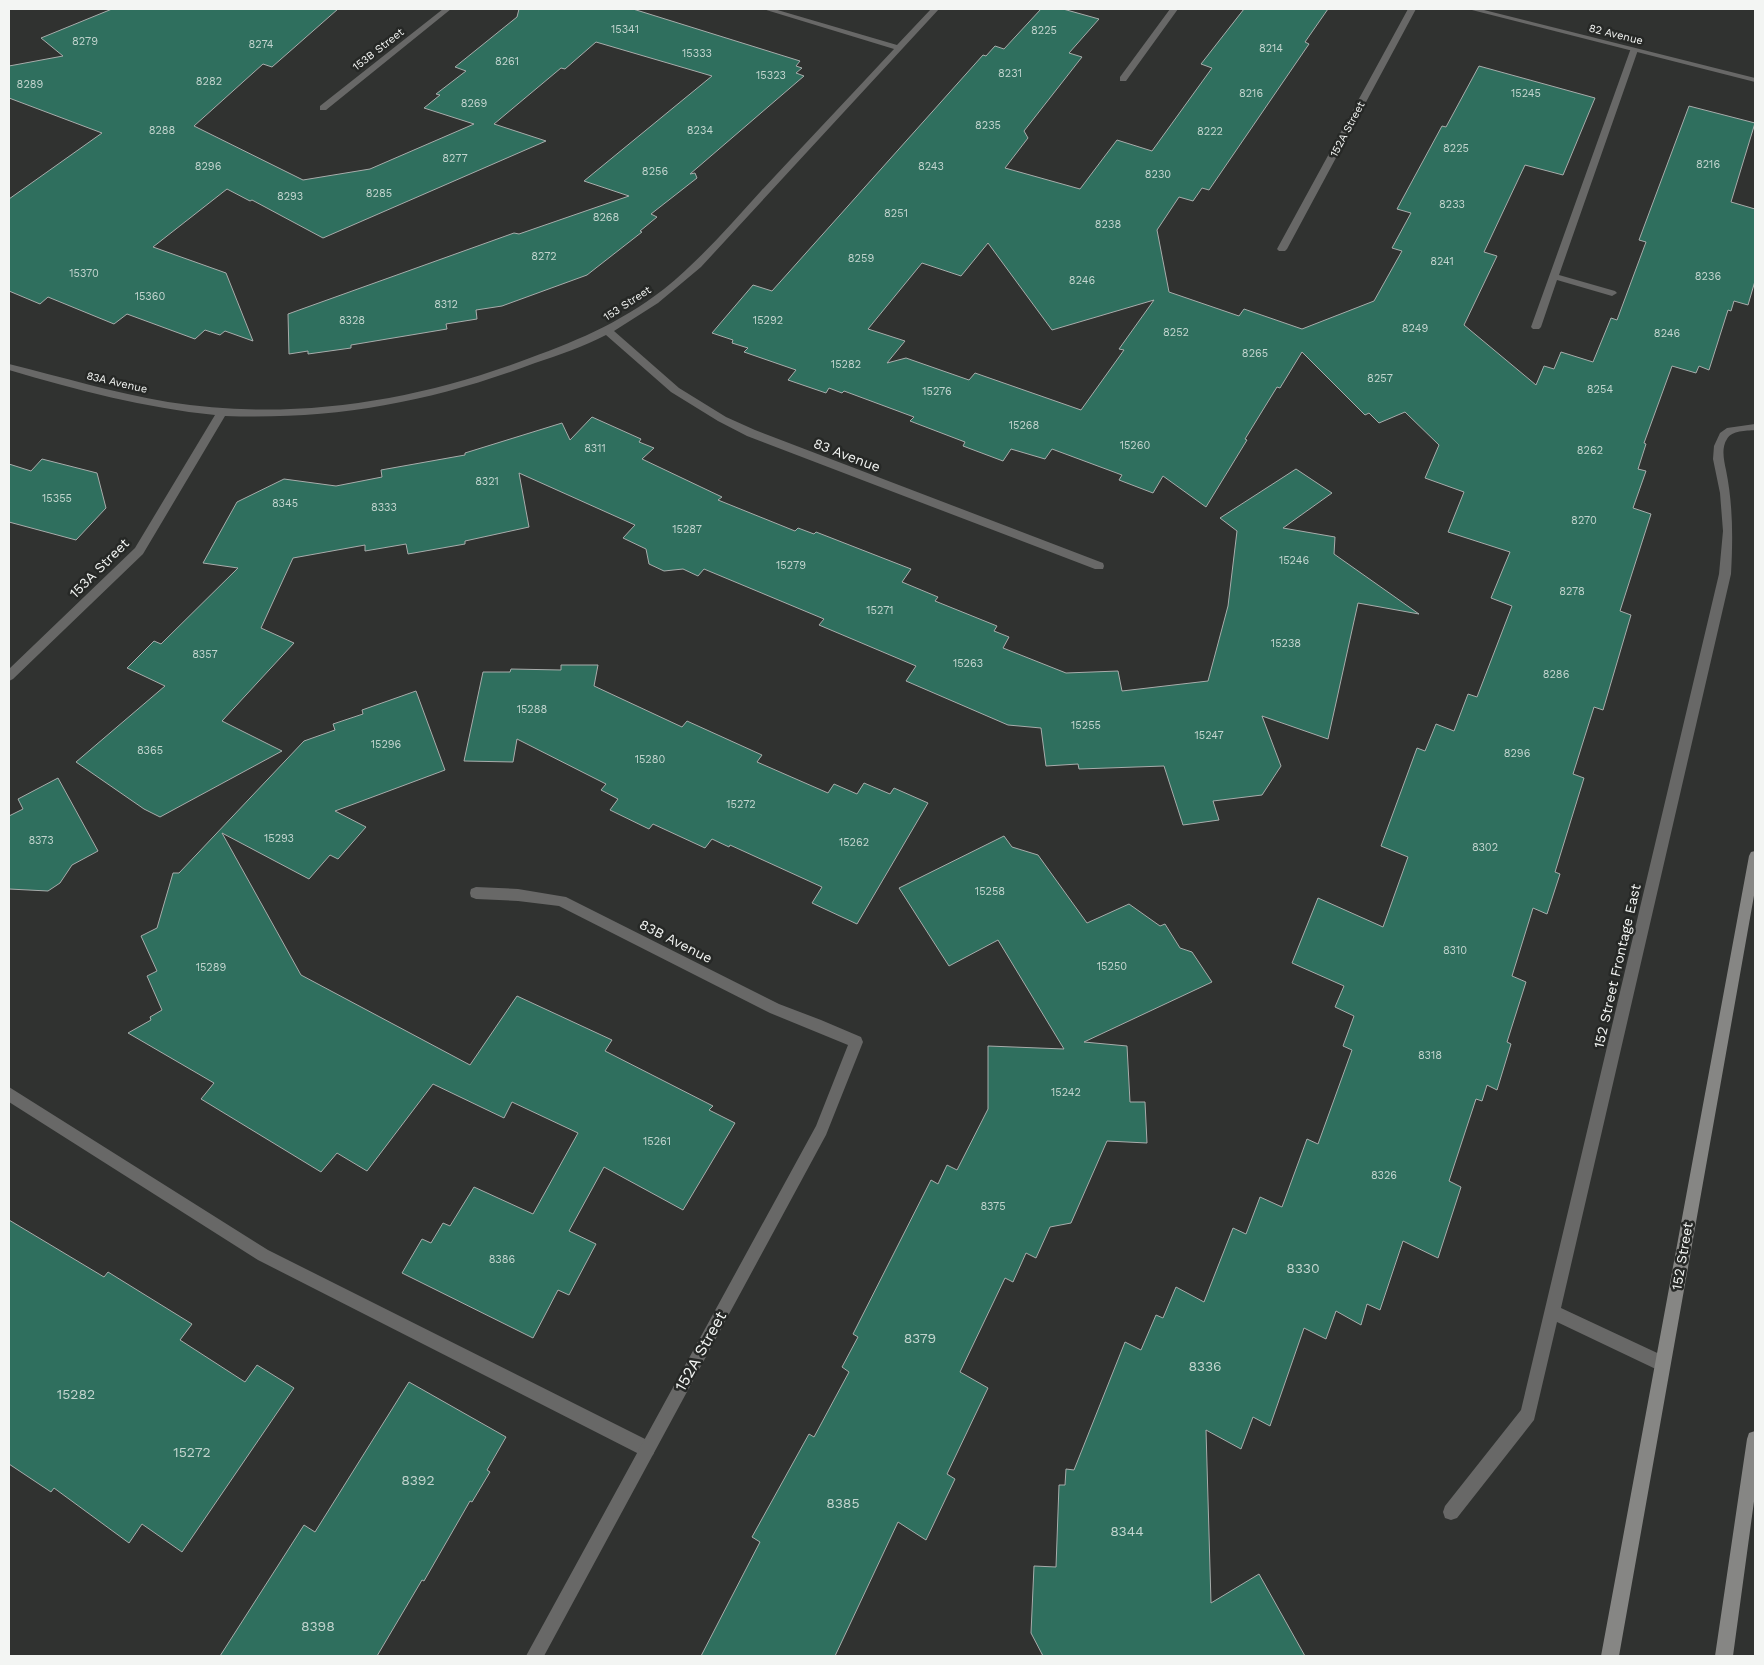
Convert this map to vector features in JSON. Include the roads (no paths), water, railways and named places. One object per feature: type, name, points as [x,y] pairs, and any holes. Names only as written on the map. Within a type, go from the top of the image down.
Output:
[{"type":"main road","name":"152 Street","points":[[1610,1656],[1755,856]]},
{"type":"main road","points":[[1724,1656],[1755,1439]]},
{"type":"street","name":"153B Street","points":[[323,108],[447,9]]},
{"type":"street","points":[[767,9],[899,48]]},
{"type":"street","name":"153 Street","points":[[222,412],[325,411],[370,406],[413,398],[450,390],[487,378],[607,331],[654,301],[698,265],[935,9]]},
{"type":"street","points":[[1123,79],[1174,9]]},
{"type":"street","name":"152A Street","points":[[1282,249],[1412,9]]},
{"type":"street","name":"82 Avenue","points":[[1472,9],[1755,80]]},
{"type":"street","points":[[1536,327],[1634,50]]},
{"type":"street","points":[[1554,276],[1612,293]]},
{"type":"street","name":"83 Avenue","points":[[607,331],[675,390],[722,419],[751,433],[1099,566]]},
{"type":"street","name":"83A Avenue","points":[[9,367],[104,393],[160,404],[222,412]]},
{"type":"street","name":"153A Street","points":[[9,676],[139,551],[222,412]]},
{"type":"street","name":"152 Street Frontage East","points":[[1451,1512],[1528,1414],[1725,574],[1728,534],[1718,452],[1721,438],[1729,431],[1744,427],[1755,427]]},
{"type":"street","name":"83B Avenue","points":[[476,893],[518,895],[561,902],[775,1008],[856,1042]]},
{"type":"street","name":"152A Street","points":[[535,1656],[821,1130],[856,1042]]},
{"type":"street","points":[[9,1094],[263,1255],[647,1449]]},
{"type":"street","points":[[1553,1312],[1662,1364]]}]
